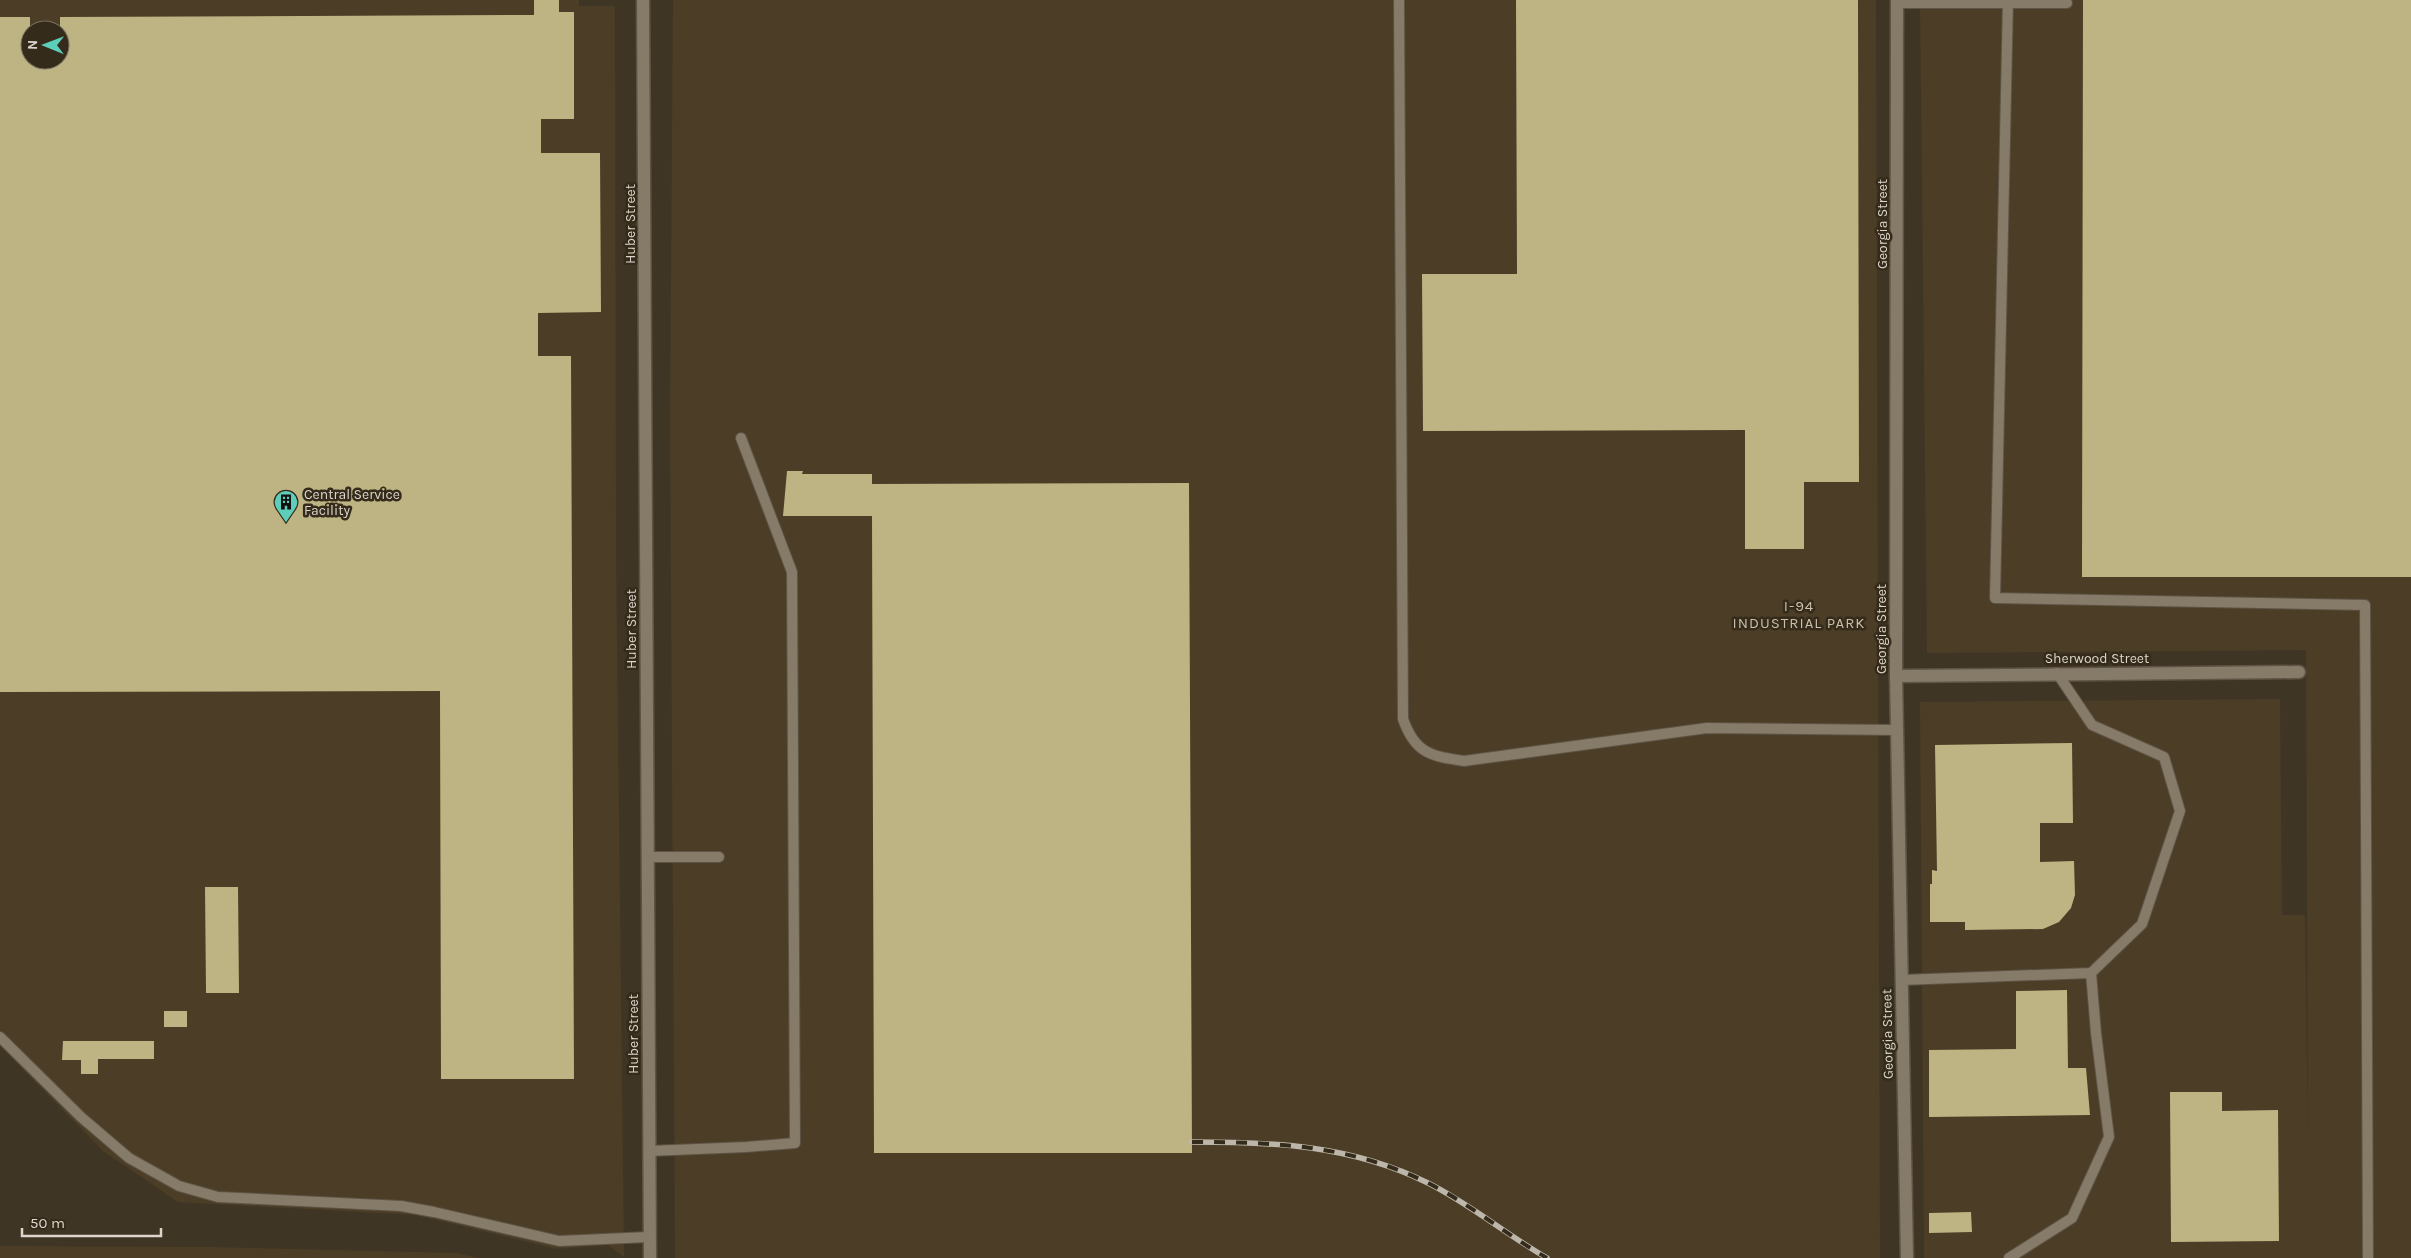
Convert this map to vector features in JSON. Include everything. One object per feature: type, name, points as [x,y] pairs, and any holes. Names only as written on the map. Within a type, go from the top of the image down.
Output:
[{"type":"street","name":"Huber Street","points":[[643,0],[650,1258]]},
{"type":"street","name":"Georgia Street","points":[[1897,2],[1896,676],[1907,1258]]},
{"type":"street","name":"Sherwood Street","points":[[1896,676],[2298,672]]},
{"type":"lane","points":[[1399,0],[1403,719],[1410,737],[1422,749],[1439,757],[1464,761],[1707,728],[1897,730]]},
{"type":"lane","points":[[2008,1],[1995,598],[2365,605],[2368,1258]]},
{"type":"lane","points":[[1897,2],[2008,1],[2067,3]]},
{"type":"lane","points":[[649,1151],[746,1148],[795,1143],[792,572],[741,438]]},
{"type":"lane","points":[[1901,980],[2091,973],[2142,924],[2180,812],[2164,757],[2092,725],[2056,673]]},
{"type":"lane","points":[[647,857],[719,857]]},
{"type":"lane","points":[[2009,1258],[2072,1218],[2110,1137],[2096,1033],[2091,973]]},
{"type":"lane","points":[[0,1037],[81,1117],[129,1158],[179,1186],[218,1196],[401,1206],[559,1241],[650,1237]]},
{"type":"shaded area","points":[[0,0],[579,0],[579,6],[615,6],[616,548],[624,1257],[608,1245],[556,1249],[416,1215],[178,1202],[103,1151],[0,1046]]},
{"type":"shaded area","points":[[673,0],[1876,0],[1880,1258],[675,1258],[670,423]]},
{"type":"shaded area","points":[[1920,0],[2411,0],[2411,1258],[1924,1258],[1920,702],[2280,699],[2282,915],[2305,915],[2308,1137],[2306,650],[1927,653]]},
{"type":"shaded area","points":[[0,1246],[212,1247],[457,1253],[479,1258],[0,1258]]},
{"type":"building","name":"Central Service Facility","points":[[534,0],[559,0],[559,12],[574,12],[574,119],[541,119],[541,153],[600,153],[601,312],[538,313],[538,356],[571,356],[574,1079],[441,1079],[440,691],[0,692],[0,17],[30,17],[30,20],[20,20],[20,70],[70,70],[70,20],[60,20],[60,17],[534,15]]},
{"type":"building","points":[[1516,0],[1858,0],[1859,482],[1804,482],[1804,549],[1745,549],[1745,430],[1423,431],[1422,274],[1517,274]]},
{"type":"building","points":[[2083,0],[2411,0],[2411,577],[2082,577]]},
{"type":"building","points":[[787,471],[803,471],[802,474],[872,474],[872,484],[1189,483],[1192,1153],[874,1153],[872,516],[783,516]]},
{"type":"building","points":[[2072,743],[2073,823],[2040,823],[2040,862],[2074,861],[2075,895],[2071,908],[2059,922],[2043,929],[1965,930],[1965,922],[1930,922],[1930,884],[1932,884],[1932,870],[1937,871],[1935,745]]},
{"type":"building","points":[[205,887],[238,887],[239,993],[206,993]]},
{"type":"building","points":[[2067,990],[2068,1068],[2086,1068],[2090,1115],[1929,1117],[1929,1050],[2016,1049],[2016,991]]},
{"type":"building","points":[[164,1011],[187,1011],[187,1027],[164,1027]]},
{"type":"building","points":[[63,1041],[154,1041],[154,1059],[98,1059],[98,1074],[81,1074],[81,1060],[62,1060]]},
{"type":"building","points":[[2170,1092],[2222,1092],[2222,1111],[2278,1110],[2279,1241],[2171,1242]]},
{"type":"building","points":[[1971,1212],[1972,1232],[1929,1233],[1929,1213]]},
{"type":"railway","points":[[1192,1142],[1253,1143],[1313,1148],[1342,1153],[1399,1170],[1444,1191],[1547,1258]]},
{"type":"place","name":"Central Service Facility","points":[[286,523]]},
{"type":"district","name":"I-94 INDUSTRIAL PARK","points":[[1799,614]]}]
